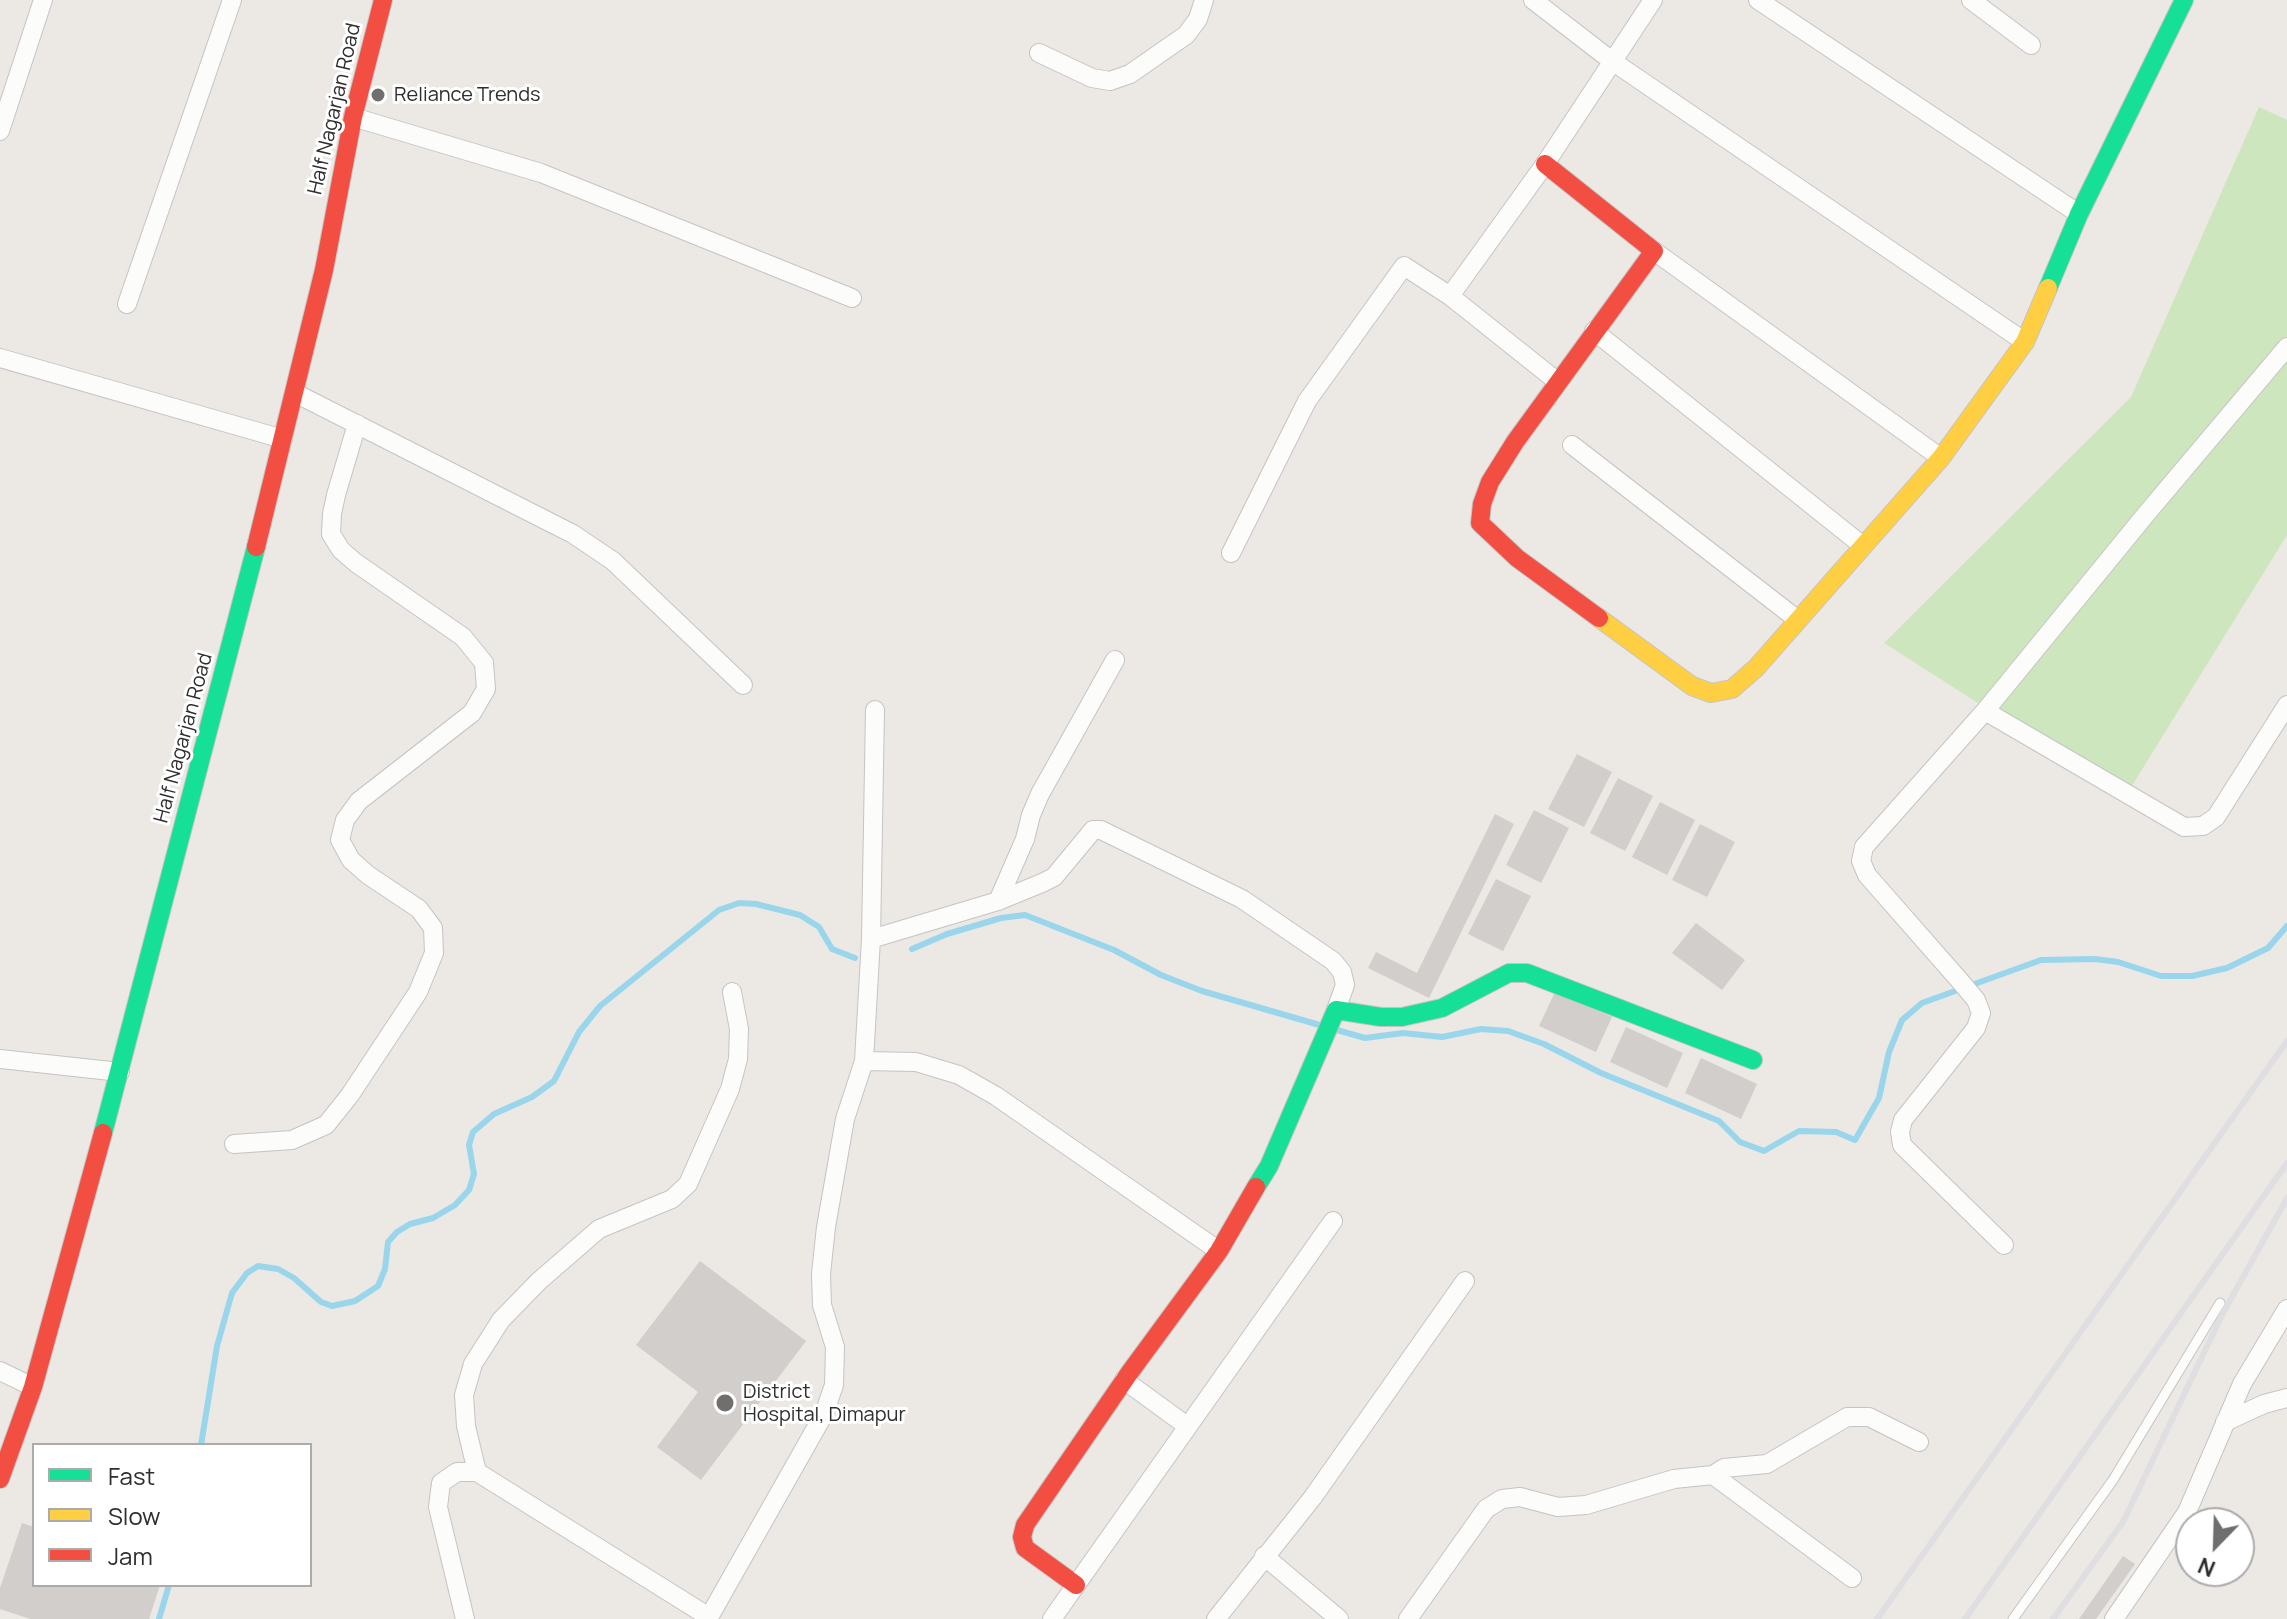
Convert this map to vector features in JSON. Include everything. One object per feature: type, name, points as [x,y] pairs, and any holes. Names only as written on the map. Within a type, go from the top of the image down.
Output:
[{"type":"street","points":[[0,131],[43,0]]},
{"type":"street","points":[[127,304],[232,0]]},
{"type":"street","name":"Half Nagarjan Road","points":[[0,1479],[33,1387],[120,1072],[295,393],[324,270],[353,117],[383,0]]},
{"type":"street","points":[[1039,53],[1092,78],[1110,81],[1130,74],[1186,35],[1198,19],[1204,0]]},
{"type":"street","points":[[1533,0],[1612,61],[2025,342]]},
{"type":"street","points":[[1450,296],[1545,164],[1653,0]]},
{"type":"street","points":[[1758,0],[2079,214]]},
{"type":"street","points":[[1971,0],[2031,45]]},
{"type":"street","points":[[1654,251],[1515,442],[1490,482],[1482,504],[1480,523],[1494,539],[1692,686],[1711,693],[1732,689],[1756,668],[1941,458],[2025,342],[2079,214],[2184,0]]},
{"type":"street","points":[[353,117],[541,173],[852,298]]},
{"type":"street","points":[[1545,164],[1654,251],[1941,458]]},
{"type":"street","points":[[1231,553],[1307,401],[1404,266],[1450,296],[1558,382]]},
{"type":"street","points":[[1594,331],[1863,546]]},
{"type":"street","points":[[2004,1245],[1902,1145],[1900,1132],[1903,1120],[1976,1028],[1981,1013],[1976,1000],[1867,875],[1861,861],[1864,847],[1985,711],[2287,347]]},
{"type":"street","points":[[0,358],[283,439]]},
{"type":"street","points":[[295,393],[573,534],[613,561],[743,685]]},
{"type":"street","points":[[234,1144],[292,1140],[326,1125],[350,1095],[418,992],[434,953],[433,928],[419,909],[351,860],[340,840],[345,820],[359,801],[472,713],[486,689],[484,663],[463,637],[356,563],[341,550],[331,534],[334,505],[357,424]]},
{"type":"street","points":[[1572,445],[1798,620]]},
{"type":"street","points":[[998,901],[1025,839],[1040,794],[1115,660]]},
{"type":"street","points":[[1985,711],[2184,827],[2203,826],[2216,817],[2287,705]]},
{"type":"street","points":[[465,1619],[438,1507],[441,1483],[457,1472],[477,1472],[709,1618],[824,1414],[834,1385],[835,1347],[822,1305],[821,1274],[826,1227],[845,1119],[864,1061],[871,939],[875,710]]},
{"type":"street","points":[[871,939],[998,901],[1054,877],[1087,836],[1093,830],[1101,830],[1242,899],[1333,961],[1342,972],[1345,985],[1334,1015],[1269,1166],[1219,1251],[1124,1380],[1025,1525],[1022,1537],[1025,1548],[1076,1585]]},
{"type":"street","points":[[1334,1015],[1402,1017],[1442,1008],[1509,973],[1527,973],[1753,1060]]},
{"type":"street","points":[[477,1472],[466,1426],[464,1395],[473,1364],[501,1320],[539,1281],[599,1229],[672,1199],[688,1184],[730,1089],[738,1059],[739,1029],[732,992]]},
{"type":"street","points":[[0,1059],[120,1072]]},
{"type":"street","points":[[864,1061],[916,1062],[959,1075],[996,1096],[1219,1251]]},
{"type":"street","points":[[1052,1619],[1333,1221]]},
{"type":"street","points":[[1216,1619],[1313,1497],[1465,1281]]},
{"type":"street","points":[[2114,1619],[2187,1512],[2242,1384],[2287,1309]]},
{"type":"street","points":[[0,1371],[33,1387]]},
{"type":"street","points":[[1124,1380],[1187,1426]]},
{"type":"street","points":[[2225,1422],[2264,1404],[2287,1398]]},
{"type":"street","points":[[1408,1619],[1486,1509],[1502,1499],[1520,1497],[1558,1507],[1586,1505],[1674,1479],[1713,1475],[1724,1468],[1767,1464],[1847,1417],[1869,1417],[1919,1442]]},
{"type":"street","points":[[1713,1475],[1852,1578]]},
{"type":"street","points":[[1264,1556],[1339,1619]]},
{"type":"lane","points":[[2013,1619],[2113,1480],[2220,1303]]},
{"type":"green space","points":[[2259,107],[2287,120],[2287,535],[2125,797],[1884,643],[2131,397]]},
{"type":"building","points":[[1577,754],[1612,772],[1584,827],[1548,809]]},
{"type":"building","points":[[1618,778],[1653,796],[1625,851],[1590,833]]},
{"type":"building","points":[[1660,802],[1695,820],[1667,875],[1632,857]]},
{"type":"building","points":[[1534,810],[1569,828],[1541,883],[1506,865]]},
{"type":"building","points":[[1495,814],[1514,824],[1429,998],[1368,968],[1376,952],[1417,973]]},
{"type":"building","points":[[1700,824],[1735,842],[1707,897],[1672,880]]},
{"type":"building","points":[[1496,879],[1531,896],[1503,951],[1468,934]]},
{"type":"building","points":[[1696,923],[1745,960],[1722,990],[1672,953]]},
{"type":"building","points":[[1555,992],[1612,1017],[1596,1052],[1539,1026]]},
{"type":"building","points":[[1626,1027],[1683,1053],[1667,1088],[1610,1062]]},
{"type":"building","points":[[1701,1058],[1757,1084],[1741,1119],[1685,1093]]},
{"type":"building","points":[[700,1261],[806,1341],[701,1480],[657,1447],[698,1392],[636,1345]]},
{"type":"building","points":[[22,1523],[32,1526],[32,1587],[159,1587],[149,1619],[30,1619],[0,1609],[0,1588]]},
{"type":"building","points":[[2123,1556],[2135,1564],[2096,1619],[2079,1619]]},
{"type":"waterway","points":[[201,1443],[217,1346],[232,1293],[247,1273],[258,1266],[278,1269],[294,1278],[321,1302],[332,1306],[355,1301],[378,1286],[385,1269],[388,1242],[397,1232],[410,1224],[433,1218],[455,1205],[469,1190],[474,1174],[469,1145],[473,1132],[494,1114],[532,1097],[554,1081],[579,1032],[600,1006],[719,910],[739,903],[756,904],[800,915],[819,927],[832,949],[855,958]]},
{"type":"waterway","points":[[912,949],[947,934],[1001,918],[1025,915],[1114,950],[1161,975],[1202,991],[1323,1026]]},
{"type":"waterway","points":[[1337,1030],[1365,1038],[1403,1033],[1442,1037],[1481,1029],[1508,1031],[1719,1121],[1740,1142],[1764,1151],[1799,1131],[1836,1132],[1855,1140],[1879,1098],[1889,1052],[1902,1020],[1922,1003],[2041,960],[2095,959],[2118,962],[2161,976],[2192,976],[2227,968],[2268,948],[2287,926]]},
{"type":"waterway","points":[[159,1619],[168,1587]]},
{"type":"railway","points":[[1877,1619],[2287,1041]]},
{"type":"railway","points":[[1965,1619],[2287,1163]]},
{"type":"railway","points":[[2053,1619],[2123,1522],[2223,1313],[2287,1198]]},
{"type":"traffic: fast","points":[[2048,288],[2079,214],[2184,0]]},
{"type":"traffic: fast","points":[[103,1133],[256,547]]},
{"type":"traffic: fast","points":[[1256,1187],[1269,1166],[1336,1010],[1402,1017],[1442,1008],[1509,973],[1527,973],[1753,1060]]},
{"type":"traffic: slow","points":[[1599,618],[1692,686],[1711,693],[1732,689],[1756,668],[1941,458],[2025,342],[2048,288]]},
{"type":"traffic: jam","points":[[256,547],[324,270],[353,117],[383,0]]},
{"type":"traffic: jam","points":[[1545,164],[1654,251],[1515,442],[1490,482],[1482,504],[1480,523],[1517,558],[1599,618]]},
{"type":"traffic: jam","points":[[0,1479],[33,1387],[103,1133]]},
{"type":"traffic: jam","points":[[1076,1585],[1025,1548],[1022,1537],[1025,1525],[1130,1372],[1219,1251],[1256,1187]]},
{"type":"place","name":"Reliance Trends","points":[[378,95]]},
{"type":"place","name":"District Hospital, Dimapur","points":[[725,1403]]}]
